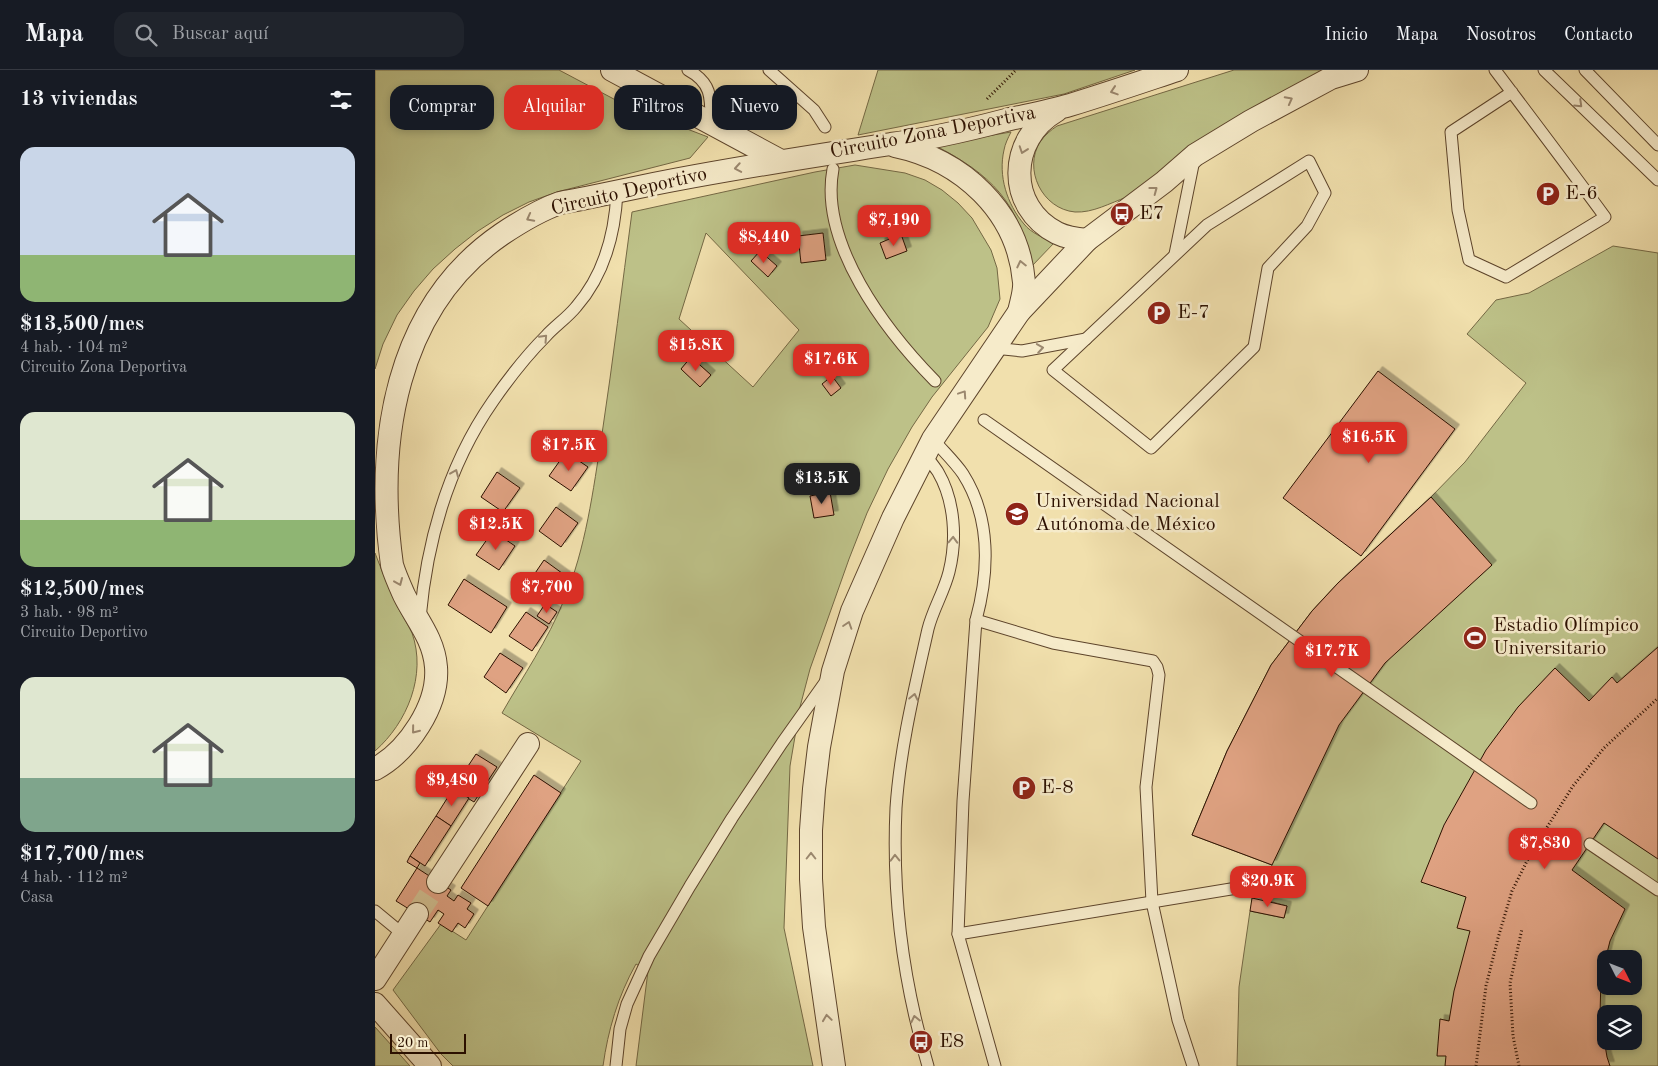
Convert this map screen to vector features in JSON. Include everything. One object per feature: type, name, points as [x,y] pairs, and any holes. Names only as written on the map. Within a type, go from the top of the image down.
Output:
[{"type":"street","points":[[612,70],[711,123],[792,159]]},
{"type":"street","name":"Circuito Zona Deportiva","points":[[792,159],[889,145],[953,133],[1068,105],[1177,70]]},
{"type":"street","points":[[834,1066],[814,927],[811,879],[814,788],[819,747],[833,672],[852,611],[893,518],[933,439],[1019,312],[1087,240],[1165,182],[1195,156],[1251,121],[1331,78],[1357,70]]},
{"type":"street","points":[[1068,105],[1048,116],[1032,131],[1024,144],[1019,173],[1021,188],[1026,203],[1040,221],[1058,234],[1073,239],[1087,240]]},
{"type":"street","points":[[889,145],[920,152],[935,158],[956,170],[975,185],[992,203],[1014,241],[1021,262],[1024,284],[1019,312]]},
{"type":"street","name":"Circuito Deportivo","points":[[375,768],[382,765],[397,752],[422,722],[430,708],[437,677],[436,662],[427,634],[405,596],[384,539],[376,479],[377,448],[381,418],[389,388],[414,328],[432,301],[453,276],[477,253],[503,233],[531,216],[561,203],[699,175],[792,159]]},
{"type":"street","points":[[438,882],[528,744]]},
{"type":"street","points":[[375,980],[417,914]]},
{"type":"street","points":[[375,1004],[430,1066]]},
{"type":"lane","points":[[688,70],[698,75],[706,84],[711,104],[711,123]]},
{"type":"lane","points":[[769,70],[814,110],[825,126]]},
{"type":"lane","points":[[1495,70],[1512,92],[1605,217],[1506,277],[1469,260],[1457,210],[1451,132],[1512,92]]},
{"type":"lane","points":[[1544,70],[1658,180]]},
{"type":"lane","points":[[1585,70],[1658,145]]},
{"type":"lane","points":[[1175,254],[1195,156]]},
{"type":"lane","points":[[1309,161],[1325,193],[1307,226],[1268,268],[1254,347],[1151,448],[1053,370],[1086,339],[1207,225],[1309,161]]},
{"type":"lane","points":[[833,169],[831,181],[837,229],[851,266],[892,332],[910,355],[935,381]]},
{"type":"lane","points":[[419,622],[423,583],[431,545],[441,508],[455,471],[472,436],[492,402],[517,368],[545,337],[576,308],[599,273],[613,233],[617,192]]},
{"type":"lane","points":[[994,348],[1022,351],[1086,339]]},
{"type":"lane","points":[[983,420],[1531,803]]},
{"type":"lane","points":[[933,439],[963,474],[972,493],[984,534],[985,578],[976,620],[963,801],[958,934],[995,1066]]},
{"type":"lane","points":[[928,1066],[910,996],[902,949],[897,902],[895,854],[901,760],[930,621],[946,580],[953,555],[952,515],[948,496],[939,473],[933,439]]},
{"type":"lane","points":[[976,620],[1053,643],[1153,661],[1157,667],[1159,675],[1146,787],[1152,902],[1178,1020],[1193,1066]]},
{"type":"lane","points":[[616,1066],[621,1029],[627,1004],[649,956],[732,818],[781,744],[833,672]]},
{"type":"lane","points":[[1589,844],[1658,890]]},
{"type":"lane","points":[[958,934],[1243,887],[1268,886]]},
{"type":"lane","points":[[375,911],[404,935]]},
{"type":"path","points":[[1477,1066],[1486,986],[1498,938],[1513,891],[1532,851],[1585,770],[1604,748],[1658,698]]},
{"type":"path","points":[[1519,1066],[1513,1036],[1510,983],[1521,929]]},
{"type":"green space","points":[[375,70],[559,70],[587,85],[504,85],[504,130],[604,130],[604,94],[614,99],[614,130],[690,130],[708,137],[690,158],[557,192],[529,202],[503,215],[478,231],[433,269],[414,291],[397,315],[383,344],[375,369]]},
{"type":"green space","points":[[878,70],[1135,70],[1064,94],[858,135]]},
{"type":"green space","points":[[1234,70],[1326,70],[1127,197],[1095,209],[1075,212],[1053,204],[1045,196],[1035,175],[1035,153],[1042,139],[1057,126]]},
{"type":"green space","points":[[1011,132],[1002,160],[1005,189],[1013,208],[1027,227],[1054,243],[1031,267],[1019,225],[1011,208],[1000,193],[972,167],[934,145]]},
{"type":"green space","points":[[855,165],[905,173],[925,180],[942,190],[972,218],[991,250],[997,268],[1000,299],[988,327],[932,397],[888,469],[867,513],[849,559],[810,669],[800,707],[790,766],[784,928],[813,1066],[636,1066],[648,971],[636,964],[624,988],[615,1014],[603,1066],[453,1066],[441,1054],[393,990],[441,924],[466,940],[581,761],[502,713],[558,615],[578,560],[592,498],[602,434],[632,212]],"holes":[[[706,233],[799,330],[753,387],[679,319]],[[691,357],[711,375],[700,386],[681,369]]]},
{"type":"green space","name":"Estadio Olímpico Universitario","points":[[1613,246],[1658,253],[1658,1066],[1237,1066],[1239,987],[1250,911],[1284,918],[1287,906],[1265,900],[1272,865],[1192,835],[1227,751],[1271,665],[1312,611],[1338,583],[1431,497],[1465,462],[1526,383],[1467,334],[1496,300],[1529,293]]},
{"type":"green space","points":[[375,553],[388,587],[412,633],[417,665],[411,697],[405,712],[386,740],[375,751]]},
{"type":"green space","points":[[375,1027],[410,1066],[375,1066]]},
{"type":"building","points":[[823,233],[826,260],[801,263],[798,236]]},
{"type":"building","points":[[901,234],[907,251],[886,259],[880,243]]},
{"type":"building","points":[[760,251],[777,266],[768,277],[751,261]]},
{"type":"building","points":[[691,357],[711,375],[700,387],[681,369]]},
{"type":"building","points":[[1378,371],[1455,429],[1361,556],[1283,498]]},
{"type":"building","points":[[832,376],[841,388],[831,396],[822,384]]},
{"type":"building","points":[[566,452],[588,467],[571,491],[549,476]]},
{"type":"building","points":[[497,472],[520,488],[503,512],[481,497]]},
{"type":"building","points":[[830,492],[834,515],[814,518],[810,496]]},
{"type":"building","points":[[1431,497],[1492,565],[1385,663],[1339,725],[1272,865],[1192,835],[1227,751],[1271,665],[1312,611],[1338,583]]},
{"type":"building","points":[[556,507],[578,523],[561,547],[539,531]]},
{"type":"building","points":[[493,531],[515,546],[499,570],[476,555]]},
{"type":"building","points":[[544,560],[566,576],[549,600],[527,585]]},
{"type":"building","points":[[464,579],[507,607],[491,633],[448,605]]},
{"type":"building","points":[[545,604],[557,612],[549,624],[537,616]]},
{"type":"building","points":[[526,612],[548,627],[532,651],[509,636]]},
{"type":"building","points":[[1658,647],[1658,859],[1604,823],[1572,870],[1625,909],[1608,950],[1597,950],[1597,995],[1601,995],[1600,1005],[1597,1005],[1597,1050],[1606,1050],[1610,1066],[1445,1066],[1446,1056],[1437,1056],[1440,1019],[1449,1021],[1454,991],[1470,931],[1457,928],[1466,897],[1421,882],[1444,825],[1486,750],[1518,707],[1555,668],[1589,701],[1612,677],[1617,683]]},
{"type":"building","points":[[500,653],[523,668],[506,693],[484,677]]},
{"type":"building","points":[[476,754],[497,767],[474,802],[453,789]]},
{"type":"building","points":[[534,775],[561,793],[488,906],[461,888]]},
{"type":"building","points":[[453,789],[469,798],[451,826],[436,816]]},
{"type":"building","points":[[436,816],[451,826],[425,866],[410,856]]},
{"type":"building","points":[[410,856],[420,863],[417,868],[407,862]]},
{"type":"building","points":[[417,868],[451,890],[447,896],[454,901],[458,895],[471,903],[467,909],[474,914],[465,928],[458,923],[452,932],[438,923],[444,914],[438,910],[430,922],[396,901]]},
{"type":"building","points":[[1252,898],[1287,906],[1284,918],[1250,911]]},
{"type":"tunnel","points":[[417,914],[438,882]]},
{"type":"place","name":"E-6","points":[[1548,194]]},
{"type":"place","name":"E7","points":[[1122,214]]},
{"type":"place","name":"E-7","points":[[1159,313]]},
{"type":"place","name":"Universidad Nacional Autónoma de México","points":[[1017,514]]},
{"type":"place","name":"Estadio Olímpico Universitario","points":[[1475,638]]},
{"type":"place","name":"E-8","points":[[1024,788]]},
{"type":"place","name":"E8","points":[[921,1042]]}]
